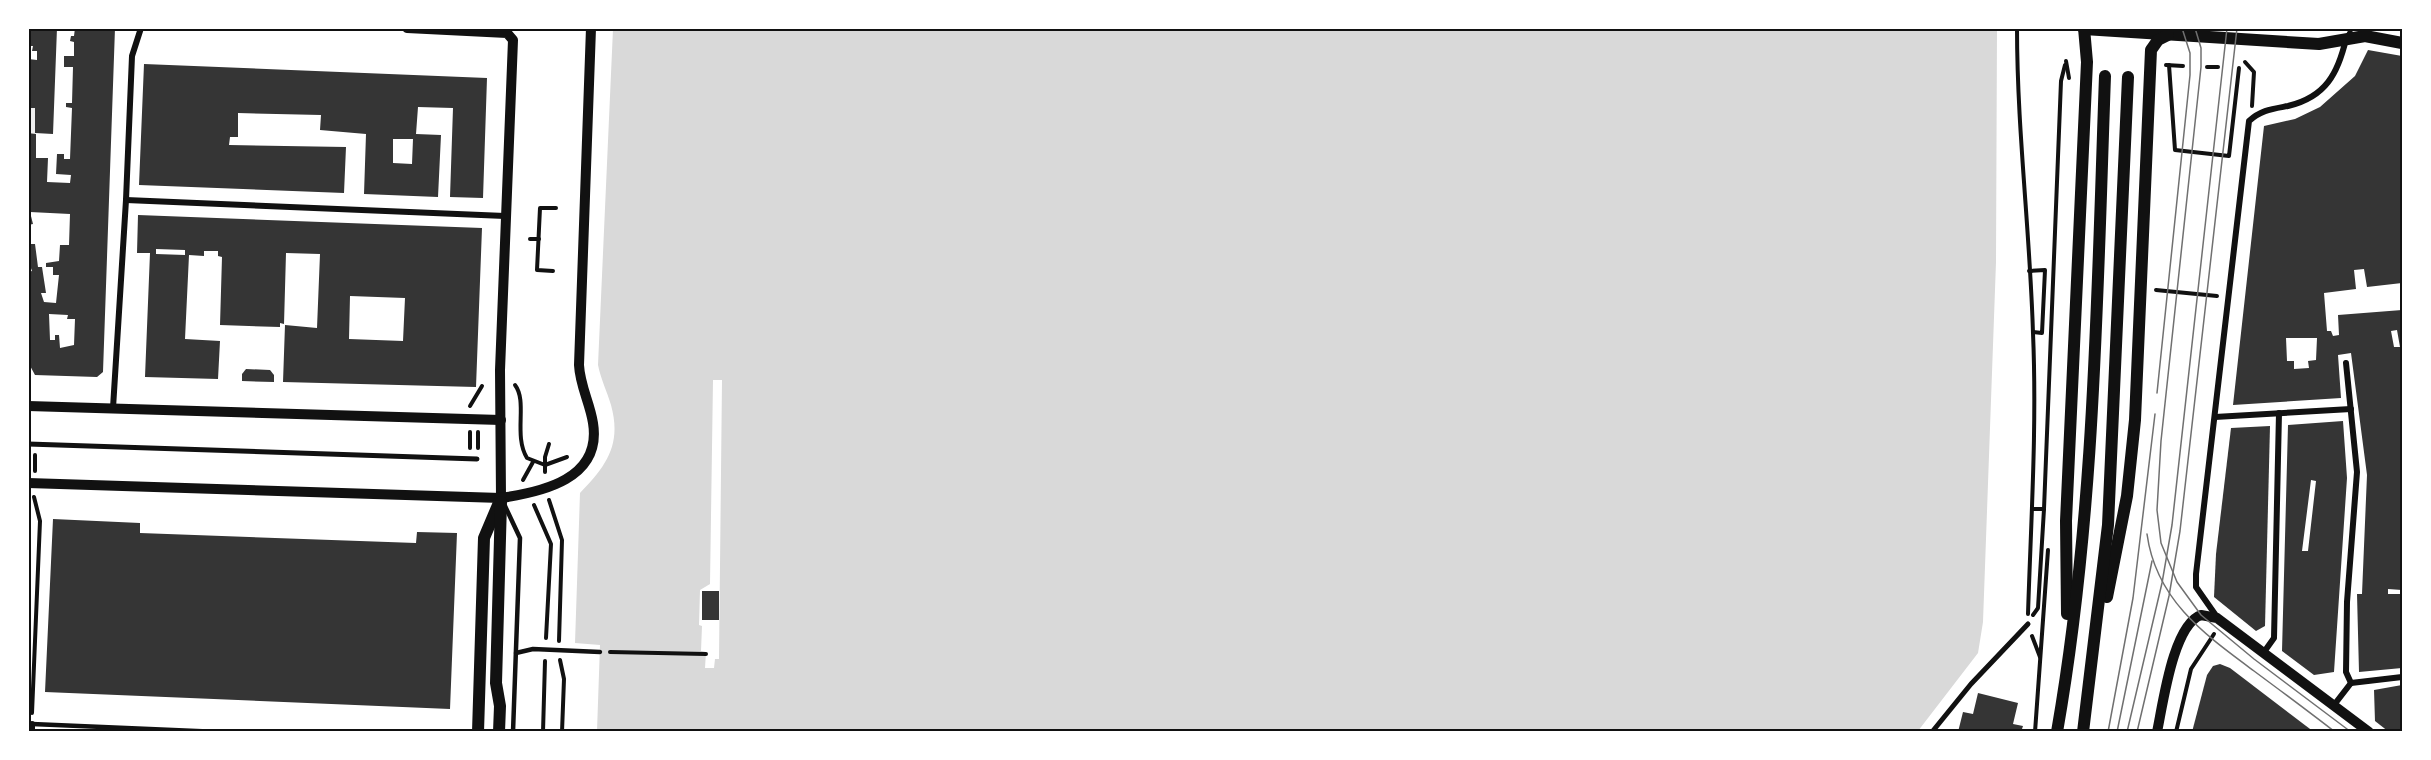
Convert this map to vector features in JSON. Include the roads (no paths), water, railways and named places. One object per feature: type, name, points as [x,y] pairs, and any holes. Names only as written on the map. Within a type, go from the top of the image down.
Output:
[{"type":"main road","points":[[2068,669],[2066,521],[2087,62],[2083,29],[2319,44],[2349,34],[2403,43]]},
{"type":"main road","points":[[2083,732],[2092,672],[2127,496],[2135,420],[2151,50],[2158,40],[2168,35]]},
{"type":"main road","points":[[2057,732],[2068,669],[2094,389],[2105,76]]},
{"type":"main road","points":[[2092,672],[2108,513],[2128,77]]},
{"type":"main road","points":[[477,732],[484,538],[501,498]]},
{"type":"main road","points":[[499,732],[500,705],[496,683],[501,498]]},
{"type":"street","points":[[113,408],[132,56],[141,28]]},
{"type":"street","points":[[407,28],[507,31],[513,40],[500,370],[501,498]]},
{"type":"street","points":[[31,483],[501,498],[548,489],[569,478],[589,456],[594,435],[593,423],[580,381],[579,365],[591,28]]},
{"type":"street","points":[[2349,34],[2338,70],[2323,87],[2294,104],[2258,113],[2249,121],[2196,587],[2221,620],[2369,732]]},
{"type":"street","points":[[126,200],[505,216]]},
{"type":"street","points":[[2346,363],[2357,472],[2347,602],[2346,672],[2351,683]]},
{"type":"street","points":[[28,406],[501,420]]},
{"type":"street","points":[[2215,417],[2351,409]]},
{"type":"street","points":[[2264,652],[2274,638],[2279,413]]},
{"type":"street","points":[[28,444],[477,459]]},
{"type":"street","points":[[2157,732],[2176,653],[2186,626],[2201,615],[2221,620]]},
{"type":"street","points":[[1932,732],[1971,684],[2028,624]]},
{"type":"street","points":[[2334,705],[2351,683],[2403,677]]},
{"type":"lane","points":[[501,498],[519,538],[513,732]]},
{"type":"lane","points":[[516,653],[533,649],[600,652]]},
{"type":"lane","points":[[32,728],[220,732]]},
{"type":"tram line","points":[[2157,393],[2190,75],[2190,53],[2182,28]]},
{"type":"tram line","points":[[2195,28],[2201,48],[2201,67],[2161,441],[2157,510],[2161,543],[2177,582],[2201,615],[2254,659],[2351,732]]},
{"type":"tram line","points":[[2127,732],[2162,583],[2172,525],[2227,28]]},
{"type":"tram line","points":[[2137,732],[2169,596],[2180,531],[2237,28]]},
{"type":"tram line","points":[[2108,732],[2133,598],[2155,414]]},
{"type":"tram line","points":[[2147,534],[2160,578],[2185,613],[2217,643],[2335,732]]},
{"type":"tram line","points":[[2117,732],[2152,561]]}]
